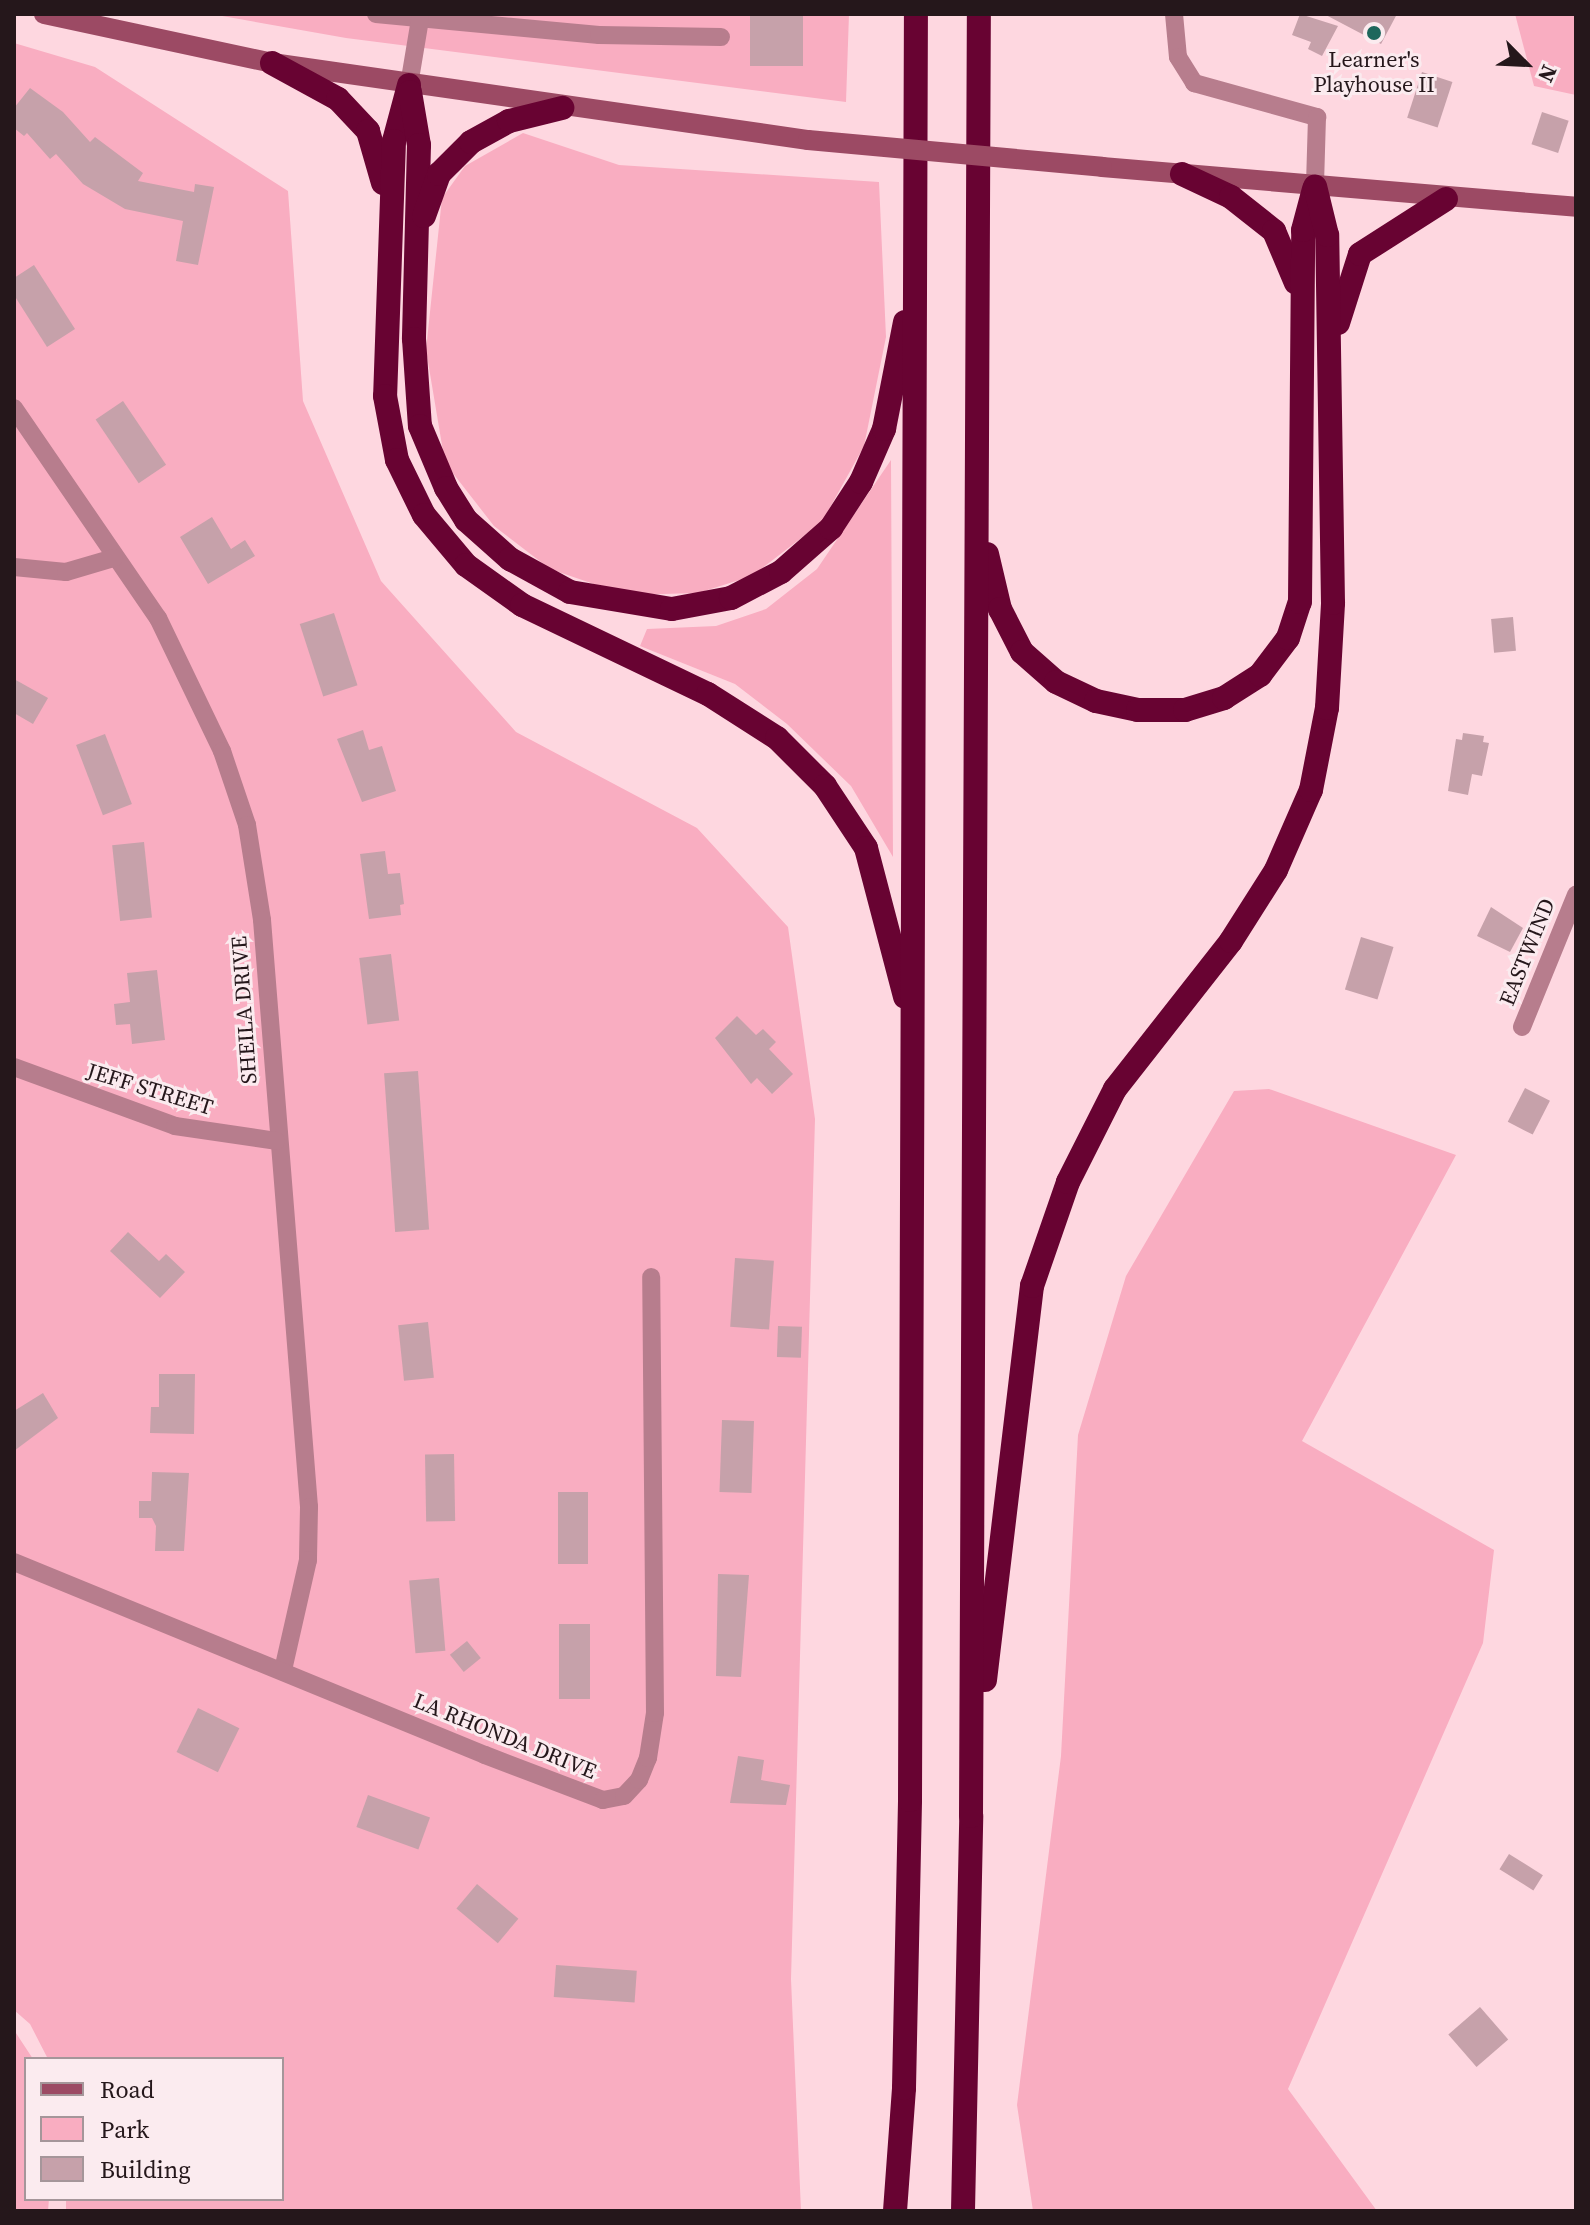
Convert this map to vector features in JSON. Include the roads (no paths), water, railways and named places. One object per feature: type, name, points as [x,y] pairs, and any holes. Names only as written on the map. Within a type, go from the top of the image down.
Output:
[{"type":"highway","points":[[895,2211],[904,2088],[910,1816],[916,14]]},
{"type":"highway","points":[[963,2211],[971,1816],[979,14]]},
{"type":"highway","points":[[272,63],[338,99],[368,131],[380,159],[389,224]]},
{"type":"highway","points":[[409,85],[419,145],[414,339],[420,426],[446,488],[466,520],[510,559],[570,592],[672,609],[731,598],[781,572],[831,528],[861,482],[884,429],[916,267]]},
{"type":"highway","points":[[409,85],[394,141],[385,396],[397,460],[424,515],[466,565],[522,605],[708,694],[777,738],[825,786],[866,848],[914,1035]]},
{"type":"highway","points":[[417,233],[439,174],[471,142],[509,121],[562,108]]},
{"type":"highway","points":[[1182,174],[1231,197],[1274,231],[1291,262],[1303,315]]},
{"type":"highway","points":[[978,516],[1000,609],[1022,652],[1056,682],[1096,701],[1138,710],[1185,710],[1224,698],[1260,675],[1288,638],[1300,602],[1303,230],[1315,186]]},
{"type":"highway","points":[[971,1816],[1032,1286],[1068,1182],[1115,1089],[1170,1012],[1231,941],[1276,870],[1311,790],[1327,708],[1333,603],[1332,357],[1327,235],[1315,186]]},
{"type":"highway","points":[[1332,357],[1343,300],[1360,254],[1446,199]]},
{"type":"main road","points":[[44,14],[272,63],[562,108],[808,140],[1446,199],[1576,207]]},
{"type":"street","points":[[376,14],[599,35],[721,37]]},
{"type":"street","points":[[1174,14],[1178,57],[1194,83],[1317,117],[1315,186]]},
{"type":"street","points":[[409,85],[420,19]]},
{"type":"street","name":"SHEILA DRIVE","points":[[14,408],[158,618],[222,751],[247,825],[262,920],[276,1141],[309,1507],[308,1560],[283,1670]]},
{"type":"street","points":[[14,567],[66,572],[114,558]]},
{"type":"street","name":"EASTWIND","points":[[1522,1027],[1576,895]]},
{"type":"street","name":"JEFF STREET","points":[[14,1067],[175,1126],[276,1141]]},
{"type":"street","name":"LA RHONDA DRIVE","points":[[14,1562],[603,1800],[624,1796],[639,1780],[655,1713],[651,1277]]},
{"type":"place","name":"Learner's Playhouse II","points":[[1374,33]]}]
